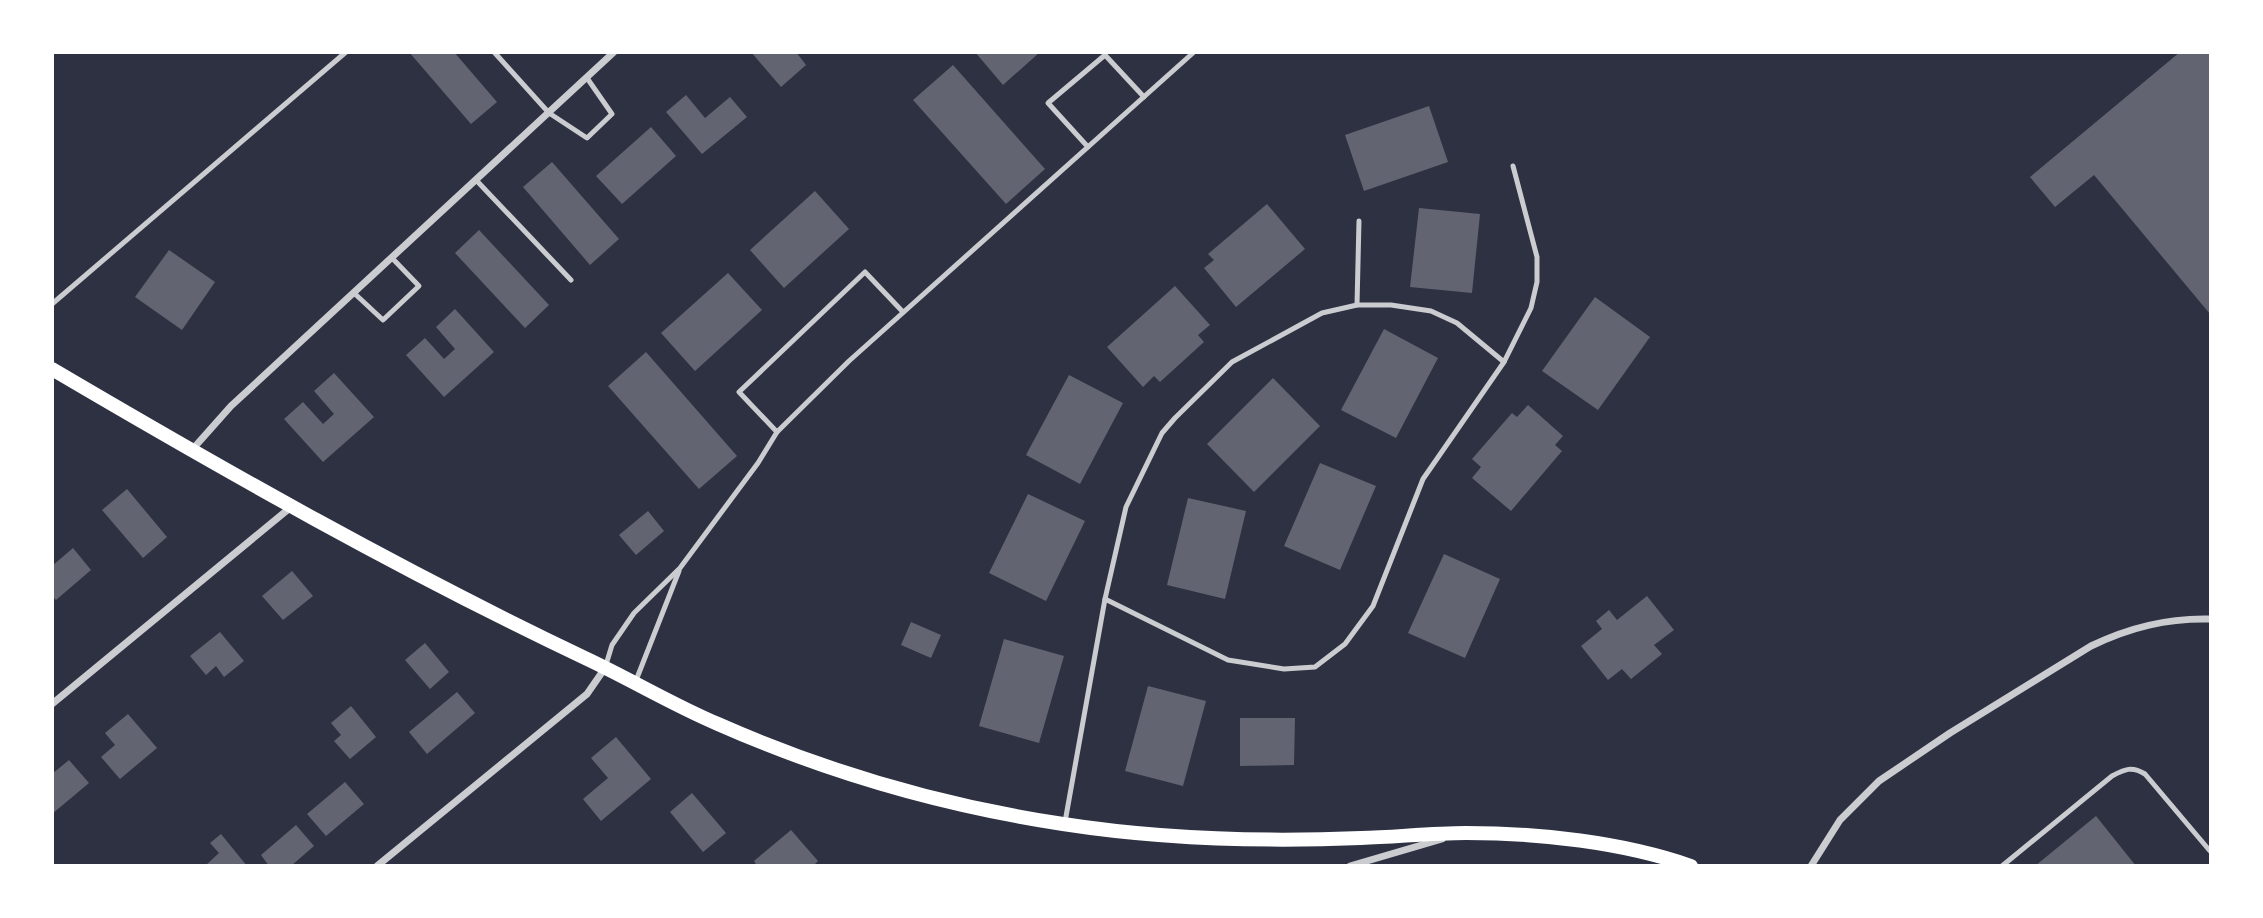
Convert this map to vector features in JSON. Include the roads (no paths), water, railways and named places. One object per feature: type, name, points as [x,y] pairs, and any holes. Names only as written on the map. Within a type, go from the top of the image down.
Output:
[{"type":"main road","points":[[52,369],[291,507],[509,622],[753,739],[853,776],[958,804],[1065,825],[1165,835],[1285,839],[1463,833],[1531,835],[1640,851],[1691,866]]},
{"type":"street","points":[[190,451],[231,406],[614,52]]},
{"type":"street","points":[[52,704],[291,507]]},
{"type":"street","points":[[1811,866],[1840,820],[1879,781],[1950,733],[2110,636],[2159,622],[2191,618],[2210,619]]},
{"type":"street","points":[[377,866],[587,694],[605,668]]},
{"type":"street","points":[[1350,866],[1463,833]]},
{"type":"lane","points":[[52,304],[346,52]]},
{"type":"lane","points":[[494,52],[549,113],[587,138],[612,114],[587,78]]},
{"type":"lane","points":[[605,668],[612,645],[635,613],[680,568],[778,432],[849,361],[1194,52]]},
{"type":"lane","points":[[1088,147],[1048,103],[1105,55],[1144,97]]},
{"type":"lane","points":[[1105,599],[1228,660],[1284,669],[1315,667],[1345,644],[1373,606],[1423,479],[1504,362],[1531,308],[1537,282],[1537,257],[1513,166]]},
{"type":"lane","points":[[476,180],[571,280]]},
{"type":"lane","points":[[1357,305],[1359,221]]},
{"type":"lane","points":[[355,293],[383,320],[419,286],[392,258]]},
{"type":"lane","points":[[778,432],[739,392],[865,272],[904,312]]},
{"type":"lane","points":[[1065,825],[1105,599],[1126,507],[1162,433],[1232,362],[1322,313],[1357,305],[1391,304],[1431,311],[1457,323],[1504,362]]},
{"type":"lane","points":[[635,684],[680,568]]},
{"type":"lane","points":[[2002,866],[2112,776],[2126,768],[2136,768],[2145,774],[2210,851]]}]
